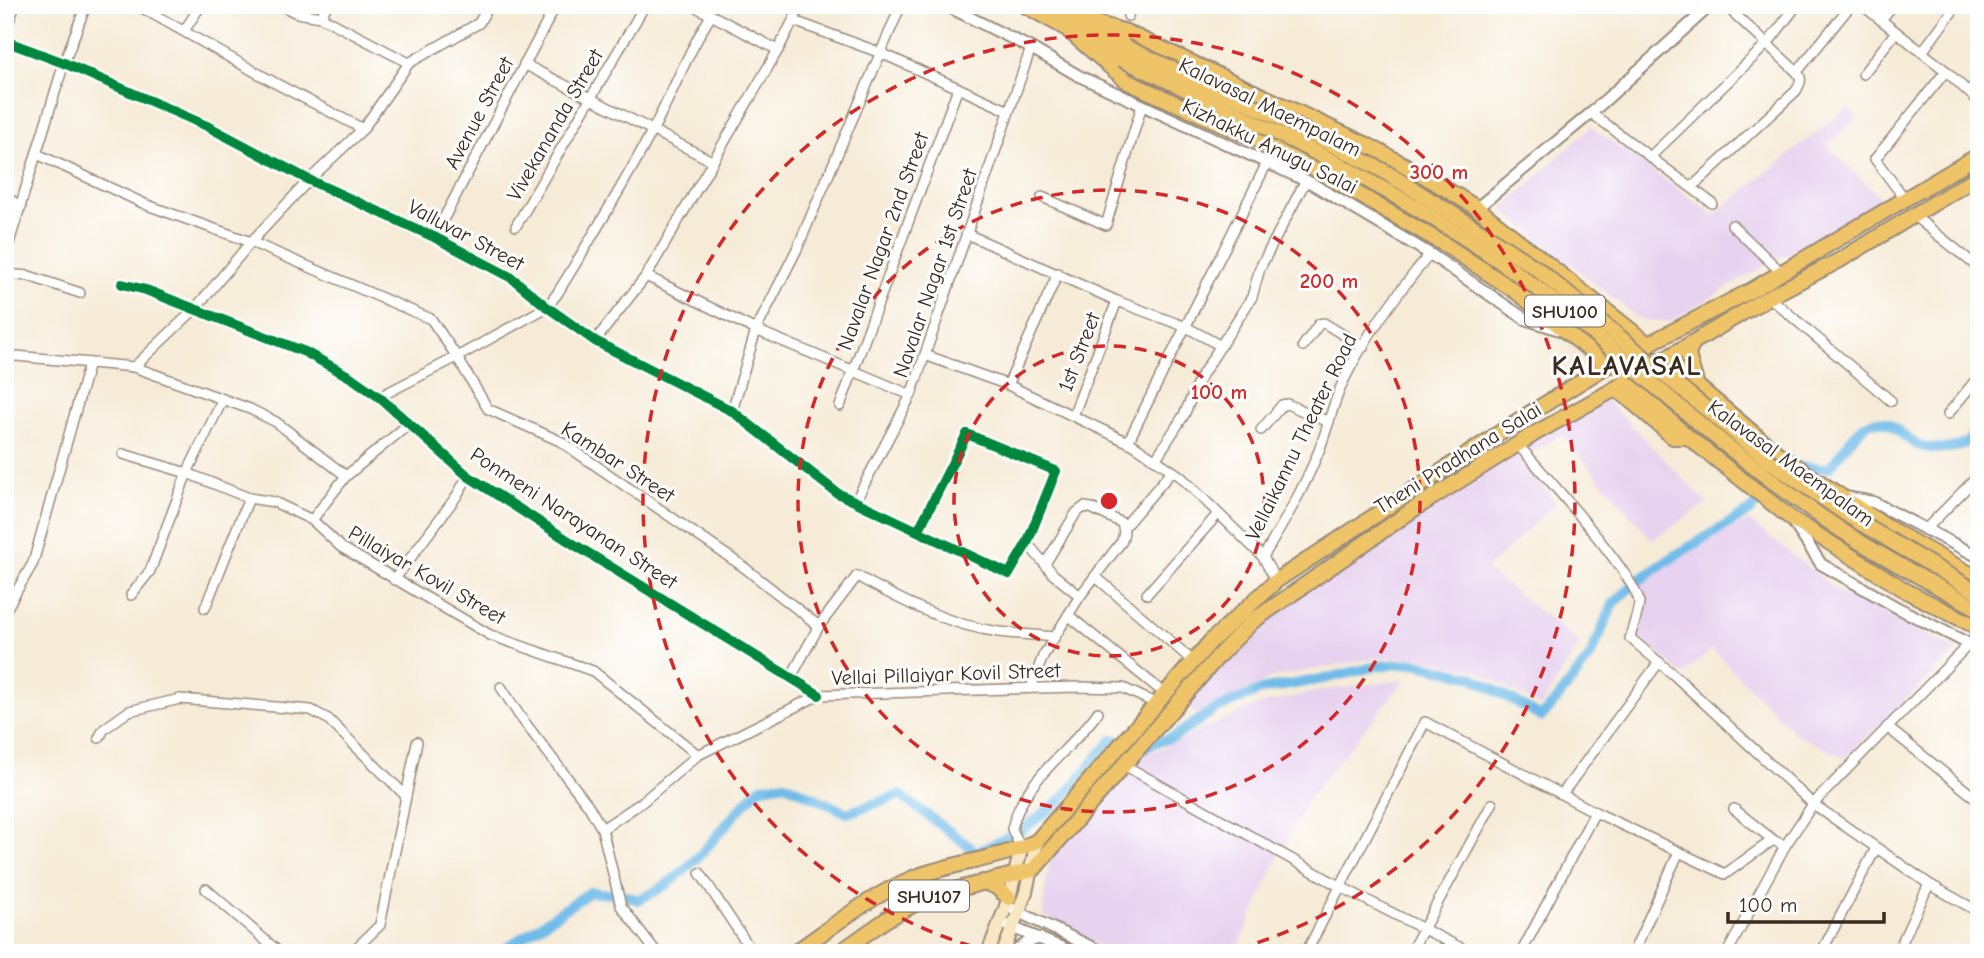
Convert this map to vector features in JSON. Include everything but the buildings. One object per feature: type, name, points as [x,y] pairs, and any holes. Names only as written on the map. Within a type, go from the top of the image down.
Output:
[{"type":"main road","name":"SHU100","points":[[1024,5],[1069,31],[1123,53]]},
{"type":"main road","name":"SHU100","points":[[1048,5],[1123,53]]},
{"type":"main road","points":[[1067,15],[1126,32],[1291,109],[1422,174],[1477,208],[1648,344],[1627,382],[1688,437],[1792,519],[1908,592],[1979,628]]},
{"type":"main road","points":[[1069,31],[1128,82],[1289,154],[1444,244],[1518,293],[1608,365],[1665,359],[1779,454],[1885,526],[1979,579]]},
{"type":"main road","name":"Kalavasal Maempalam","points":[[1123,53],[1276,116],[1382,170],[1461,219],[1536,268],[1768,460],[1852,518],[1979,593]]},
{"type":"main road","name":"Kalavasal Maempalam","points":[[1123,53],[1373,182],[1445,226],[1555,303],[1723,443],[1841,530],[1979,609]]},
{"type":"main road","name":"Theni Pradhana Salai","points":[[1033,870],[1125,752],[1159,698],[1251,602],[1276,581],[1519,420],[1608,365],[1752,290],[1979,155]]},
{"type":"main road","name":"Theni Pradhana Salai","points":[[1037,841],[1125,752],[1142,743],[1253,621],[1411,511],[1517,444],[1614,390],[1769,297],[1840,260],[1979,176]]},
{"type":"main road","points":[[1570,282],[1588,285],[1644,330],[1661,332],[1678,328]]},
{"type":"main road","points":[[1581,382],[1586,363],[1583,344]]},
{"type":"main road","points":[[1692,344],[1688,355],[1697,386]]},
{"type":"main road","points":[[1614,390],[1622,393],[1673,437],[1688,437]]},
{"type":"main road","points":[[988,953],[1007,926],[1018,912],[1033,870],[1037,841],[1017,838],[1016,874],[1007,902],[1007,926],[1003,953]]},
{"type":"main road","name":"SHU107","points":[[794,953],[860,907],[911,879],[978,858],[1017,838]]},
{"type":"main road","name":"SHU107","points":[[839,953],[927,897],[1033,870]]},
{"type":"main road","points":[[982,882],[995,886],[1007,902]]},
{"type":"main road","points":[[893,889],[903,910]]},
{"type":"street","points":[[5,32],[15,5]]},
{"type":"street","points":[[5,256],[64,63],[86,5]]},
{"type":"street","points":[[137,5],[363,129]]},
{"type":"street","points":[[184,31],[201,5]]},
{"type":"street","points":[[280,5],[297,13],[321,16],[409,63]]},
{"type":"street","points":[[321,16],[327,5]]},
{"type":"street","points":[[134,367],[194,310],[251,242],[309,180],[363,129],[409,63],[479,23],[489,5]]},
{"type":"street","name":"Avenue Street","points":[[434,237],[556,5]]},
{"type":"street","name":"Vivekananda Street","points":[[516,226],[645,5]]},
{"type":"street","points":[[692,5],[778,50]]},
{"type":"street","points":[[595,341],[646,276],[802,5]]},
{"type":"street","points":[[732,411],[756,330],[797,249],[901,5]]},
{"type":"street","name":"Kizhakku Anugu Salai","points":[[945,5],[1031,48],[1079,76],[1306,180],[1430,254],[1525,319],[1569,332]]},
{"type":"street","points":[[1128,16],[1132,5]]},
{"type":"street","points":[[1477,208],[1591,113],[1711,5]]},
{"type":"street","points":[[1692,187],[1796,91],[1801,83],[1801,76],[1725,5]]},
{"type":"street","points":[[1651,156],[1768,43],[1797,5]]},
{"type":"street","points":[[1797,72],[1851,5]]},
{"type":"street","points":[[1862,5],[1947,71],[1979,102]]},
{"type":"street","points":[[1881,20],[1893,5]]},
{"type":"street","points":[[1923,52],[1957,5]]},
{"type":"street","points":[[379,397],[547,307],[654,129],[711,16]]},
{"type":"street","points":[[794,20],[881,53],[1009,111]]},
{"type":"street","points":[[1864,74],[1896,32]]},
{"type":"street","name":"Valluvar Street","points":[[5,41],[64,63],[207,126],[309,180],[434,237],[512,278],[595,341],[732,411],[837,493],[855,502],[1009,574],[1027,543]]},
{"type":"street","name":"Navalar Nagar 1st Street","points":[[855,502],[911,395],[1031,48]]},
{"type":"street","points":[[524,64],[712,161]]},
{"type":"street","points":[[1905,199],[1875,159],[1947,71]]},
{"type":"street","points":[[1969,91],[1979,80]]},
{"type":"street","name":"Navalar Nagar 2nd Street","points":[[840,406],[958,88]]},
{"type":"street","points":[[1042,197],[1106,225],[1142,105]]},
{"type":"street","points":[[1591,113],[1712,203]]},
{"type":"street","name":"Kambar Street","points":[[37,154],[147,205],[251,242],[431,319],[488,409],[560,441],[741,565],[819,626]]},
{"type":"street","points":[[1128,442],[1267,163]]},
{"type":"street","points":[[1155,460],[1184,415],[1200,377],[1252,297],[1260,268],[1306,180]]},
{"type":"street","points":[[5,196],[21,207]]},
{"type":"street","points":[[1913,215],[1979,268]]},
{"type":"street","points":[[1732,225],[1781,272]]},
{"type":"street","points":[[967,234],[1118,301],[1186,327],[1221,346]]},
{"type":"street","name":"Vellaikannu Theater Road","points":[[925,355],[1008,385],[1128,442],[1172,471],[1263,557],[1292,508],[1318,453],[1344,379],[1406,282],[1430,254]]},
{"type":"street","points":[[1008,385],[1058,273]]},
{"type":"street","points":[[5,274],[29,276],[80,293]]},
{"type":"street","points":[[646,276],[756,330],[911,395]]},
{"type":"street","name":"Ponmeni Narayanan Street","points":[[122,284],[146,290],[305,352],[352,378],[379,397],[468,476],[819,695]]},
{"type":"street","points":[[1769,297],[1891,401]]},
{"type":"street","name":"1st Street","points":[[1073,416],[1118,301]]},
{"type":"street","points":[[1303,345],[1319,324],[1324,323],[1363,347]]},
{"type":"street","points":[[5,355],[134,367],[223,399],[275,422],[346,476]]},
{"type":"street","points":[[5,611],[33,563],[89,363]]},
{"type":"street","points":[[1948,414],[1979,376]]},
{"type":"street","points":[[131,594],[150,571],[187,474],[223,399]]},
{"type":"street","points":[[1261,430],[1282,405],[1287,404],[1329,422]]},
{"type":"street","points":[[313,520],[346,476],[409,424]]},
{"type":"street","points":[[918,531],[967,435],[1056,471],[1027,543],[1054,575],[1080,596]]},
{"type":"street","points":[[1517,444],[1552,482],[1629,581],[1639,604],[1630,638],[1813,804],[1929,884],[1979,912]]},
{"type":"street","name":"Pillaiyar Kovil Street","points":[[123,454],[187,474],[249,498],[274,502],[313,520],[341,547],[490,635],[593,671],[698,755]]},
{"type":"street","points":[[1031,688],[1042,656],[1080,596],[1122,541],[1124,527],[1172,471]]},
{"type":"street","points":[[1925,530],[1979,475]]},
{"type":"street","points":[[394,580],[456,497],[468,476]]},
{"type":"street","points":[[1843,497],[1873,502],[1979,557]]},
{"type":"street","points":[[205,608],[249,498]]},
{"type":"street","points":[[1045,564],[1076,513],[1084,508],[1091,508],[1122,523],[1124,527]]},
{"type":"street","points":[[1147,594],[1218,514]]},
{"type":"street","points":[[1727,953],[1785,846],[1813,804],[1887,727],[1974,646],[1898,608],[1821,564],[1792,519]]},
{"type":"street","points":[[1263,557],[1276,581]]},
{"type":"street","points":[[791,677],[819,626],[857,576],[903,602],[945,619],[998,632],[1054,636]]},
{"type":"street","points":[[1096,577],[1193,661]]},
{"type":"street","points":[[1068,615],[1159,698]]},
{"type":"street","points":[[1562,794],[1659,662]]},
{"type":"street","points":[[501,687],[519,715],[588,805],[602,829],[621,906],[657,953]]},
{"type":"street","name":"Vellai Pillaiyar Kovil Street","points":[[602,829],[641,803],[698,755],[819,695],[1031,688],[1123,688],[1159,698]]},
{"type":"street","points":[[99,738],[104,729],[129,711],[180,699],[312,710],[328,719],[406,796]]},
{"type":"street","points":[[1017,838],[1017,812],[1045,769],[1088,727],[1098,712]]},
{"type":"street","points":[[1306,953],[1424,722],[1595,812],[1724,874],[1773,840]]},
{"type":"street","points":[[1887,727],[1979,801]]},
{"type":"street","points":[[352,953],[380,925],[417,742]]},
{"type":"street","points":[[1125,752],[1341,887],[1471,953]]},
{"type":"street","points":[[1410,953],[1492,804]]},
{"type":"street","points":[[1734,809],[1773,840],[1785,846]]},
{"type":"street","points":[[1521,953],[1595,812]]},
{"type":"street","points":[[1821,953],[1876,848]]},
{"type":"street","points":[[1633,953],[1678,854]]},
{"type":"street","points":[[700,873],[753,953]]},
{"type":"street","points":[[1897,953],[1929,884]]},
{"type":"street","points":[[206,889],[280,953]]},
{"type":"street","points":[[1026,892],[1028,906],[1037,921]]},
{"type":"street","points":[[1007,902],[1018,912],[1104,953]]},
{"type":"street","points":[[1007,926],[1075,953]]},
{"type":"street","points":[[1013,953],[1028,942],[1040,938]]},
{"type":"shaded area","points":[[1847,108],[1858,117],[1826,145],[1887,204],[1777,259],[1671,321],[1640,320],[1502,209],[1591,127],[1714,215]]},
{"type":"shaded area","points":[[1605,399],[1707,503],[1652,540],[1562,435],[1530,454],[1521,442]]},
{"type":"shaded area","points":[[1513,452],[1556,503],[1486,569],[1580,643],[1541,707],[1479,671],[1421,657],[1376,658],[1274,677],[1197,715],[1183,702],[1252,626],[1332,568]]},
{"type":"shaded area","points":[[1749,521],[1838,591],[1958,650],[1844,758],[1794,733],[1712,649],[1683,675],[1638,636],[1644,604],[1639,587],[1697,545]]},
{"type":"shaded area","points":[[1405,680],[1309,797],[1276,862],[1236,953],[1112,953],[1043,915],[1051,857],[1137,759],[1258,705],[1323,690]]},
{"type":"waterway","points":[[499,953],[590,892],[628,896],[637,900],[675,879],[705,850],[761,787],[785,784],[847,813],[900,795],[977,852],[1019,832],[1061,800],[1113,739],[1143,750],[1154,743],[1174,737],[1214,710],[1261,690],[1378,666],[1415,663],[1472,677],[1541,717],[1590,657],[1613,604],[1635,583],[1676,555],[1750,511],[1792,467],[1829,468],[1859,431],[1876,421],[1888,424],[1921,446],[1942,449],[1957,447],[1970,439],[1979,416]]},
{"type":"cycle path","points":[[5,41],[64,63],[207,126],[309,180],[434,237],[512,278],[595,341],[732,411],[837,493],[1009,574],[1027,543],[1056,471],[967,434],[918,531]]},
{"type":"cycle path","points":[[122,284],[146,290],[305,352],[352,378],[379,397],[468,476],[819,695]]},
{"type":"district","name":"KALAVASAL","points":[[1627,365]]}]
